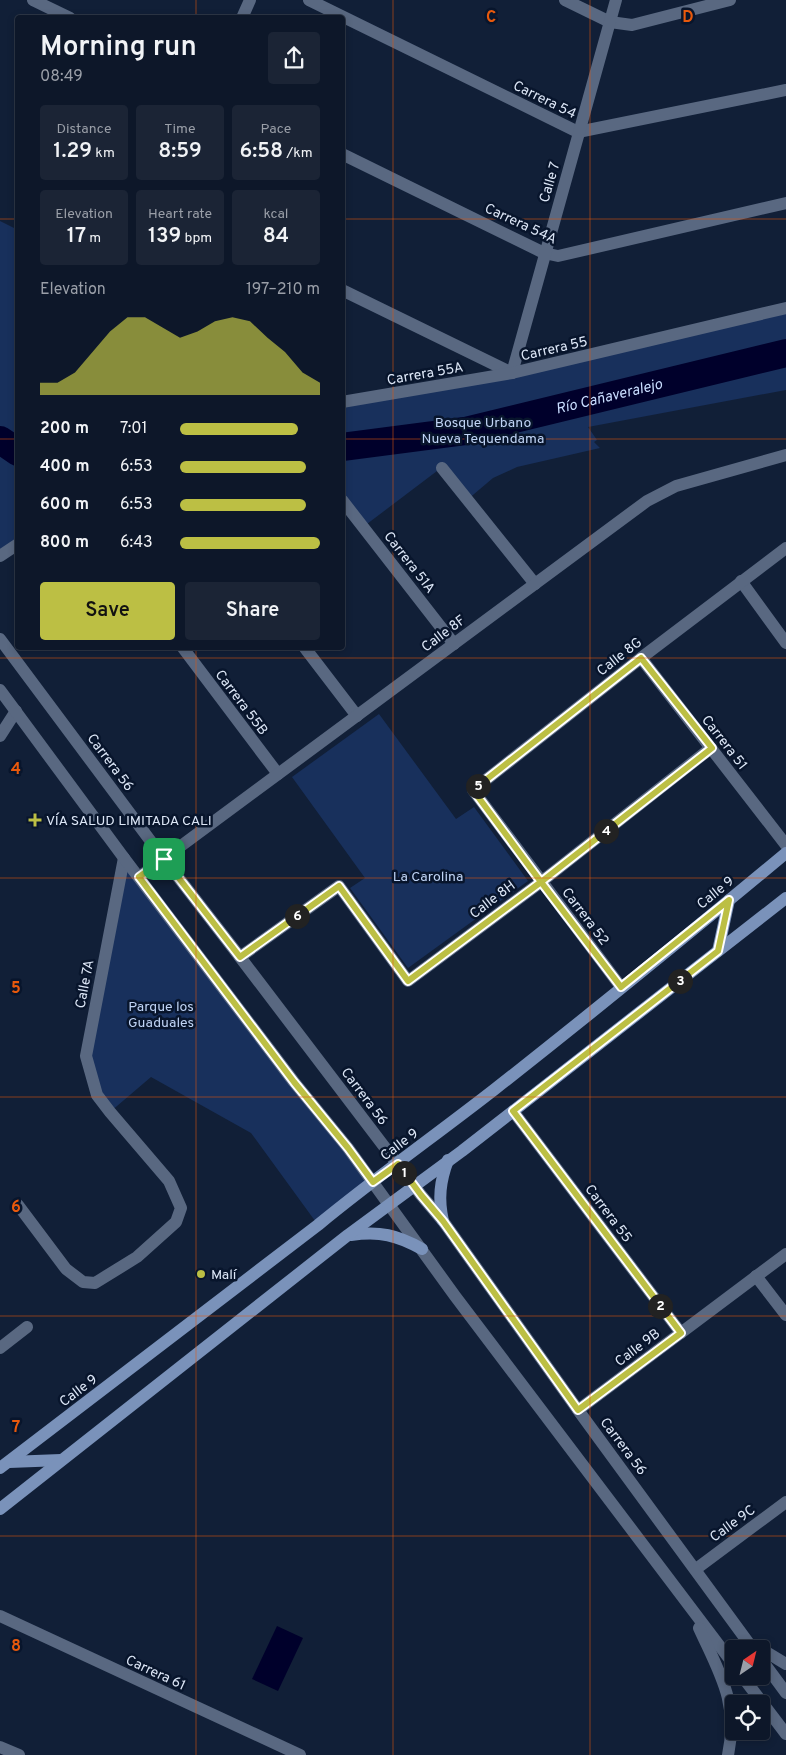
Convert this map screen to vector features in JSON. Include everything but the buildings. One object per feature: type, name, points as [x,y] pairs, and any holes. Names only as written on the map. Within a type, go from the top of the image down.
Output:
[{"type":"main road","name":"Calle 9","points":[[4,1465],[496,1089],[786,853]]},
{"type":"main road","points":[[0,1509],[348,1235],[513,1111],[786,898]]},
{"type":"main road","points":[[718,951],[729,900]]},
{"type":"main road","points":[[443,1221],[440,1190],[448,1160]]},
{"type":"main road","points":[[348,1235],[368,1232],[387,1234],[405,1240],[422,1250]]},
{"type":"main road","points":[[4,1465],[61,1460]]},
{"type":"street","points":[[33,0],[64,15]]},
{"type":"street","points":[[243,15],[250,0]]},
{"type":"street","name":"Carrera 54","points":[[309,0],[340,15]]},
{"type":"street","points":[[565,0],[610,22],[632,25],[730,0]]},
{"type":"street","name":"Calle 7","points":[[512,373],[616,0]]},
{"type":"street","name":"Carrera 54","points":[[345,18],[578,132],[786,90]]},
{"type":"street","name":"Carrera 54A","points":[[345,155],[544,253],[558,256],[786,203]]},
{"type":"street","name":"Carrera 55","points":[[345,291],[512,373],[786,308]]},
{"type":"street","name":"Carrera 55A","points":[[345,401],[512,373]]},
{"type":"street","name":"Calle 8F","points":[[139,877],[647,501],[676,486],[786,455]]},
{"type":"street","points":[[442,468],[535,584]]},
{"type":"street","name":"Carrera 51A","points":[[345,504],[454,644]]},
{"type":"street","points":[[0,556],[15,546]]},
{"type":"street","name":"Calle 8G","points":[[473,790],[641,658],[786,548]]},
{"type":"street","points":[[742,581],[786,643]]},
{"type":"street","name":"Carrera 56","points":[[0,639],[164,859],[414,1187],[443,1221],[578,1410],[747,1640]]},
{"type":"street","name":"Carrera 55B","points":[[185,650],[278,774]]},
{"type":"street","points":[[307,650],[357,716]]},
{"type":"street","name":"Carrera 51","points":[[641,658],[786,845]]},
{"type":"street","points":[[0,690],[124,858],[294,1082],[348,1148],[422,1250],[725,1653]]},
{"type":"street","points":[[0,736],[16,711]]},
{"type":"street","name":"Calle 8H","points":[[240,957],[339,886],[408,981],[541,882],[712,748]]},
{"type":"street","name":"Carrera 52","points":[[473,790],[621,987]]},
{"type":"street","name":"Calle 7A","points":[[18,1205],[66,1269],[83,1282],[95,1283],[137,1257],[176,1222],[181,1208],[169,1181],[97,1095],[86,1056],[124,858]]},
{"type":"street","name":"Carrera 55","points":[[513,1111],[681,1333]]},
{"type":"street","name":"Calle 9B","points":[[578,1410],[786,1254]]},
{"type":"street","points":[[756,1276],[786,1315]]},
{"type":"street","points":[[0,1348],[27,1327]]},
{"type":"street","name":"Calle 9C","points":[[696,1569],[786,1502]]},
{"type":"street","points":[[688,1605],[720,1672],[729,1699],[732,1730],[728,1755]]},
{"type":"street","name":"Carrera 61","points":[[0,1616],[300,1755]]},
{"type":"street","points":[[738,1628],[751,1640]]},
{"type":"street","points":[[770,1654],[786,1664]]},
{"type":"street","points":[[770,1671],[786,1693]]},
{"type":"street","points":[[749,1685],[786,1734]]},
{"type":"street","points":[[0,1747],[19,1755]]},
{"type":"green space","points":[[0,221],[15,228],[15,545],[0,556]]},
{"type":"green space","name":"Bosque Urbano Nueva Tequendama","points":[[786,308],[786,390],[588,427],[597,440],[594,442],[600,448],[517,467],[493,478],[467,500],[441,468],[363,527],[345,503],[345,402],[512,373]]},
{"type":"green space","name":"La Carolina","points":[[379,714],[456,819],[474,807],[528,881],[408,968],[350,888],[365,878],[292,777]]},
{"type":"green space","name":"Parque los Guaduales","points":[[124,858],[373,1181],[318,1225],[251,1133],[151,1077],[110,1112],[86,1056]]},
{"type":"shaded area","points":[[277,1626],[303,1638],[278,1691],[252,1679]]},
{"type":"waterway","name":"Río Cañaveralejo","points":[[345,447],[465,431],[786,353]]},
{"type":"waterway","name":"Río Cañaveralejo","points":[[0,440],[15,450]]},
{"type":"place","name":"VÍA SALUD LIMITADA CALI","points":[[35,820]]},
{"type":"place","name":"Malí","points":[[201,1274]]},
{"type":"route","points":[[164,859],[139,877],[294,1082],[373,1182],[398,1164],[443,1221],[578,1410],[681,1333],[513,1111],[718,951],[729,900],[621,987],[541,882],[712,748],[641,658],[473,790],[541,882],[408,981],[339,886],[240,957],[164,859]]}]
